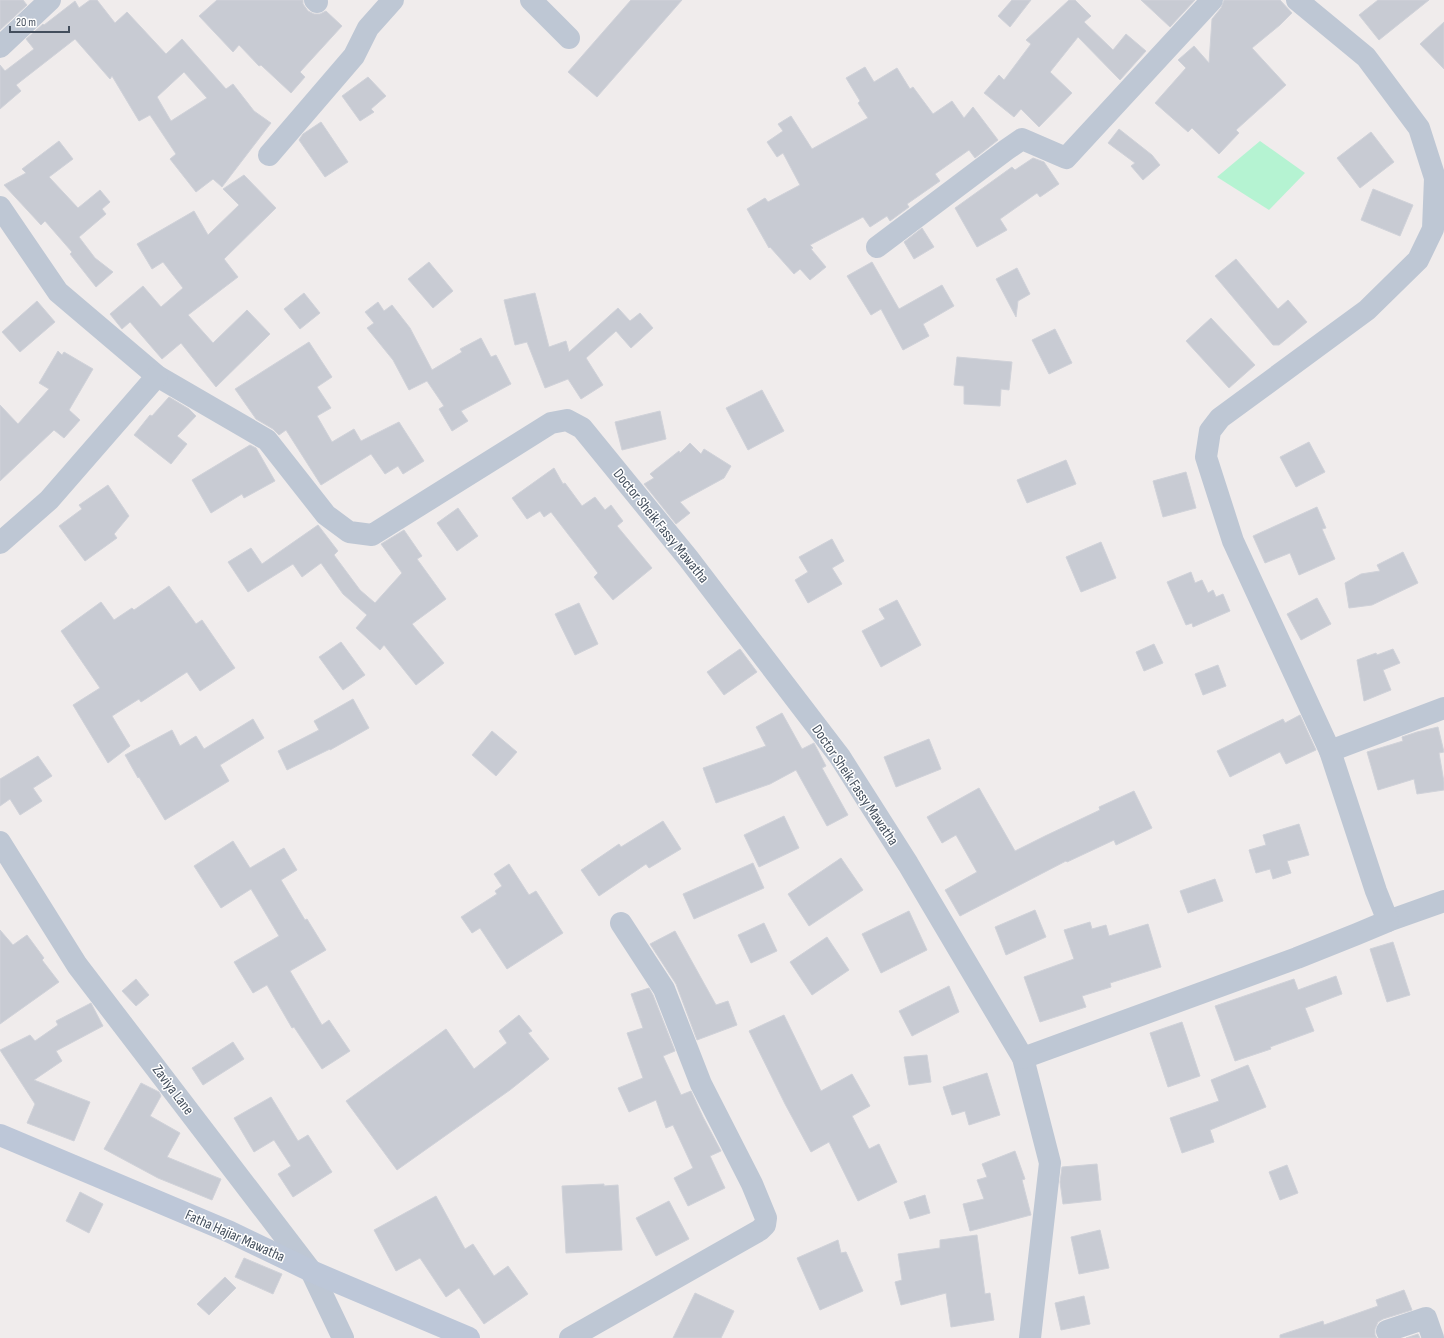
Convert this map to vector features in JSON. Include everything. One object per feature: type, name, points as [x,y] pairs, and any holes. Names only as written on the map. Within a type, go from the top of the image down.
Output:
[{"type":"street","points":[[0,47],[50,0]]},
{"type":"street","points":[[269,155],[354,56],[368,28],[393,0]]},
{"type":"street","points":[[531,0],[568,38]]},
{"type":"street","points":[[877,247],[1022,139],[1066,158],[1212,0]]},
{"type":"street","points":[[1297,0],[1366,57],[1419,128],[1435,178],[1433,230],[1418,260]]},
{"type":"street","name":"Doctor Sheik Fassy Mawatha","points":[[0,207],[58,292],[156,376],[267,440],[326,515],[349,532],[372,535],[551,423],[567,420],[582,428],[688,558],[840,757],[908,864],[1022,1058],[1050,1163],[1030,1338]]},
{"type":"street","points":[[1388,921],[1376,891],[1330,751],[1233,541],[1206,457],[1210,431],[1220,418],[1367,310],[1418,260],[1444,245]]},
{"type":"street","points":[[0,543],[49,500],[156,376]]},
{"type":"street","points":[[1330,751],[1444,708]]},
{"type":"street","name":"Zaviya Lane","points":[[0,842],[77,965],[311,1271],[343,1338]]},
{"type":"street","points":[[1022,1058],[1296,958],[1388,921],[1444,901]]},
{"type":"street","points":[[570,1338],[760,1230],[765,1225],[766,1218],[752,1184],[701,1084],[664,989],[621,923]]},
{"type":"street","name":"Fatha Hajiar Mawatha","points":[[0,1135],[230,1232],[311,1271],[469,1338]]},
{"type":"street","points":[[1387,1331],[1426,1318],[1433,1338]]},
{"type":"green space","points":[[1260,141],[1305,173],[1269,210],[1217,177]]},
{"type":"building","points":[[0,0],[23,0],[27,5],[0,30]]},
{"type":"building","points":[[90,0],[97,0],[115,23],[127,12],[166,54],[182,39],[226,89],[233,84],[254,111],[271,123],[222,187],[213,179],[196,192],[170,159],[176,154],[150,115],[139,121],[112,76],[110,79],[75,39],[16,85],[21,91],[0,109],[0,65],[5,71],[34,49],[26,39],[43,24],[44,25],[75,1],[79,8]],"holes":[[[184,72],[207,98],[171,121],[157,97]]]},
{"type":"building","points":[[217,0],[303,0],[303,4],[308,11],[314,14],[320,14],[326,11],[342,26],[300,72],[305,77],[291,93],[261,65],[259,66],[239,45],[233,52],[199,16]]},
{"type":"building","points":[[631,0],[682,0],[597,97],[568,72]]},
{"type":"building","points":[[1012,0],[1031,0],[1010,27],[998,16]]},
{"type":"building","points":[[1069,0],[1075,0],[1091,16],[1084,22],[1113,50],[1126,34],[1146,51],[1120,80],[1078,37],[1050,72],[1072,93],[1039,127],[1021,109],[1014,117],[984,93],[999,75],[1004,80],[1031,44],[1026,40]]},
{"type":"building","points":[[1141,0],[1195,0],[1170,27]]},
{"type":"building","points":[[1224,0],[1280,0],[1292,13],[1252,48],[1286,85],[1236,130],[1239,133],[1219,154],[1192,128],[1188,132],[1155,103],[1186,68],[1178,60],[1194,46],[1209,63],[1212,19],[1221,8]]},
{"type":"building","points":[[1378,0],[1429,0],[1379,40],[1359,15]]},
{"type":"building","points":[[1444,22],[1444,69],[1420,44]]},
{"type":"building","points":[[865,67],[874,82],[897,68],[910,89],[913,87],[933,114],[952,101],[964,118],[973,107],[998,140],[975,158],[969,150],[935,174],[940,181],[907,204],[909,207],[890,221],[887,216],[870,227],[863,217],[810,245],[813,248],[811,249],[826,267],[810,280],[800,269],[794,274],[770,247],[769,248],[747,209],[765,198],[768,202],[800,185],[783,153],[777,157],[767,142],[783,131],[778,124],[791,116],[812,149],[868,118],[858,103],[860,101],[846,78]]},
{"type":"building","points":[[368,77],[386,96],[371,109],[374,112],[360,121],[342,96]]},
{"type":"building","points":[[321,122],[348,162],[325,177],[299,140],[303,134]]},
{"type":"building","points":[[1119,129],[1152,155],[1160,165],[1143,180],[1131,166],[1135,163],[1108,143]]},
{"type":"building","points":[[1371,132],[1394,162],[1360,188],[1337,158]]},
{"type":"building","points":[[59,141],[73,159],[49,177],[78,208],[100,190],[110,202],[102,209],[106,214],[79,237],[95,258],[113,272],[96,287],[70,254],[72,252],[45,221],[41,225],[4,185],[26,173],[22,169]]},
{"type":"building","points":[[1033,158],[1044,162],[1059,184],[1040,197],[1037,193],[1000,219],[1007,230],[977,247],[955,208],[1012,167],[1015,170]]},
{"type":"building","points":[[244,175],[276,208],[224,259],[238,277],[188,315],[213,343],[247,310],[270,334],[216,387],[181,343],[162,359],[130,322],[122,329],[110,314],[143,286],[161,307],[183,288],[163,262],[152,269],[137,244],[194,211],[208,235],[239,205],[223,189]]},
{"type":"building","points":[[1373,189],[1413,205],[1400,236],[1361,220]]},
{"type":"building","points":[[922,228],[934,247],[914,259],[904,242]]},
{"type":"building","points":[[1236,259],[1278,309],[1288,300],[1307,322],[1279,345],[1273,345],[1215,276]]},
{"type":"building","points":[[429,262],[453,291],[433,308],[408,279]]},
{"type":"building","points":[[872,262],[899,309],[942,285],[954,306],[923,324],[929,336],[903,350],[881,309],[871,315],[847,276]]},
{"type":"building","points":[[1017,268],[1030,294],[1018,301],[1016,317],[996,279]]},
{"type":"building","points":[[304,293],[320,313],[300,329],[284,309]]},
{"type":"building","points":[[535,293],[549,347],[566,341],[569,352],[618,308],[630,321],[640,313],[653,328],[631,348],[616,331],[586,358],[603,385],[581,399],[568,379],[545,388],[527,342],[515,345],[504,300]]},
{"type":"building","points":[[37,301],[55,322],[20,352],[2,332]]},
{"type":"building","points":[[378,302],[384,311],[392,305],[410,328],[432,370],[462,352],[460,349],[481,338],[491,357],[496,355],[511,384],[461,411],[468,421],[452,431],[439,409],[444,406],[427,381],[409,390],[393,360],[367,328],[374,323],[365,312]]},
{"type":"building","points":[[1211,318],[1255,365],[1229,388],[1186,341]]},
{"type":"building","points":[[1055,329],[1072,363],[1049,374],[1032,340]]},
{"type":"building","points":[[309,342],[332,377],[317,387],[331,408],[317,416],[332,442],[354,429],[361,441],[399,422],[424,461],[403,474],[398,466],[385,474],[371,454],[321,485],[286,430],[279,435],[273,429],[256,419],[235,389]]},
{"type":"building","points":[[58,351],[62,355],[64,352],[93,369],[69,410],[80,420],[64,438],[54,430],[0,481],[0,405],[18,424],[49,389],[39,383]]},
{"type":"building","points":[[957,357],[1012,362],[1009,390],[1001,389],[1000,406],[964,404],[964,386],[954,385]]},
{"type":"building","points":[[762,390],[784,431],[748,450],[726,408]]},
{"type":"building","points":[[169,397],[189,409],[196,416],[177,436],[187,444],[171,464],[134,435],[150,415],[152,416]]},
{"type":"building","points":[[660,411],[666,439],[622,450],[615,422]]},
{"type":"building","points":[[1309,442],[1325,472],[1296,487],[1280,457]]},
{"type":"building","points":[[690,443],[701,454],[704,449],[731,466],[724,478],[680,502],[690,513],[676,524],[644,484],[654,478],[650,474],[679,451],[680,453]]},
{"type":"building","points":[[250,445],[256,448],[275,481],[244,498],[242,494],[211,513],[192,480]]},
{"type":"building","points":[[1066,460],[1076,484],[1027,503],[1017,480]]},
{"type":"building","points":[[554,468],[563,484],[565,483],[582,506],[595,497],[605,510],[611,505],[623,521],[617,526],[652,568],[613,600],[594,577],[598,573],[551,512],[544,517],[540,511],[527,519],[512,498]]},
{"type":"building","points":[[1186,472],[1196,508],[1163,517],[1153,481]]},
{"type":"building","points":[[108,485],[129,516],[114,534],[117,538],[85,561],[59,526],[82,509],[79,505]]},
{"type":"building","points":[[1317,507],[1326,528],[1322,529],[1335,559],[1299,575],[1290,553],[1265,563],[1253,536]]},
{"type":"building","points":[[458,508],[478,536],[457,551],[437,523]]},
{"type":"building","points":[[318,525],[338,551],[334,555],[360,590],[375,603],[402,573],[381,544],[404,530],[422,556],[417,559],[446,599],[412,624],[444,663],[416,685],[384,645],[380,650],[356,628],[367,615],[343,594],[321,563],[302,577],[293,564],[248,592],[228,562],[251,548],[262,564]]},
{"type":"building","points":[[832,539],[844,561],[832,568],[842,584],[808,603],[795,580],[808,572],[799,557]]},
{"type":"building","points":[[1101,542],[1116,578],[1081,592],[1066,557]]},
{"type":"building","points":[[1403,552],[1418,583],[1372,605],[1349,608],[1345,583],[1361,574],[1380,571],[1377,565]]},
{"type":"building","points":[[1191,572],[1195,583],[1202,580],[1208,593],[1213,590],[1216,597],[1223,594],[1230,611],[1193,627],[1192,623],[1186,625],[1167,582]]},
{"type":"building","points":[[169,586],[196,624],[202,620],[235,668],[200,691],[187,672],[141,702],[139,699],[112,716],[130,746],[108,763],[73,705],[100,688],[61,631],[101,602],[114,620],[132,608],[134,610]]},
{"type":"building","points":[[1317,598],[1331,624],[1301,640],[1287,614]]},
{"type":"building","points":[[897,600],[921,645],[881,667],[862,631],[885,619],[879,609]]},
{"type":"building","points":[[579,603],[598,644],[575,655],[555,614]]},
{"type":"building","points":[[341,642],[365,675],[343,690],[319,657]]},
{"type":"building","points":[[1154,644],[1163,663],[1144,671],[1136,652]]},
{"type":"building","points":[[740,649],[757,672],[724,695],[707,672]]},
{"type":"building","points":[[1393,649],[1400,663],[1383,670],[1391,690],[1364,701],[1357,660]]},
{"type":"building","points":[[1218,665],[1226,686],[1203,695],[1195,674]]},
{"type":"building","points":[[353,699],[369,728],[330,750],[287,770],[278,751],[319,730],[314,721]]},
{"type":"building","points":[[782,713],[802,749],[814,743],[826,766],[822,768],[848,815],[827,826],[796,770],[770,784],[716,803],[703,768],[766,746],[756,727]]},
{"type":"building","points":[[1300,715],[1316,750],[1286,764],[1280,752],[1230,777],[1217,751],[1283,719],[1285,723]]},
{"type":"building","points":[[253,719],[264,738],[220,765],[229,781],[165,820],[125,755],[172,730],[180,746],[196,736],[204,749]]},
{"type":"building","points":[[1438,727],[1444,752],[1439,753],[1444,790],[1417,794],[1414,779],[1378,790],[1367,752],[1403,741],[1402,737]]},
{"type":"building","points":[[492,731],[517,752],[496,776],[472,755]]},
{"type":"building","points":[[929,739],[941,769],[896,787],[884,757]]},
{"type":"building","points":[[38,756],[52,776],[33,788],[42,801],[20,815],[10,799],[0,806],[0,779]]},
{"type":"building","points":[[979,788],[1015,851],[1100,810],[1099,807],[1134,791],[1152,828],[1116,845],[1114,840],[1067,862],[1066,861],[960,916],[945,890],[977,872],[956,835],[942,843],[927,817]]},
{"type":"building","points":[[784,816],[799,848],[759,867],[744,835]]},
{"type":"building","points":[[663,821],[681,849],[649,868],[646,864],[599,896],[581,870],[619,844],[621,847]]},
{"type":"building","points":[[1299,824],[1309,855],[1287,861],[1291,873],[1273,879],[1270,869],[1256,873],[1249,850],[1266,845],[1263,835]]},
{"type":"building","points":[[233,841],[250,868],[284,848],[297,870],[281,880],[305,920],[307,919],[326,950],[290,971],[322,1025],[329,1020],[350,1051],[322,1069],[294,1027],[292,1028],[267,985],[253,993],[234,962],[279,936],[251,889],[221,908],[194,866]]},
{"type":"building","points":[[841,858],[863,890],[809,926],[788,894]]},
{"type":"building","points":[[753,863],[764,888],[694,919],[683,894]]},
{"type":"building","points":[[509,864],[529,895],[536,891],[563,933],[507,969],[480,928],[472,933],[461,917],[497,894],[495,891],[502,886],[494,874]]},
{"type":"building","points":[[1215,879],[1223,901],[1188,913],[1180,891]]},
{"type":"building","points":[[1035,910],[1046,937],[1006,955],[995,927]]},
{"type":"building","points":[[909,911],[927,950],[881,973],[862,934]]},
{"type":"building","points":[[1090,922],[1092,929],[1106,925],[1109,936],[1148,924],[1161,967],[1110,983],[1111,987],[1082,996],[1086,1007],[1040,1022],[1024,977],[1074,959],[1064,930]]},
{"type":"building","points":[[764,923],[777,951],[751,963],[738,935]]},
{"type":"building","points":[[0,930],[13,945],[27,935],[44,958],[42,960],[59,982],[0,1024]]},
{"type":"building","points":[[675,931],[716,1005],[728,1001],[737,1025],[697,1040],[676,984],[650,944]]},
{"type":"building","points":[[827,937],[849,970],[812,995],[790,962]]},
{"type":"building","points":[[1393,942],[1410,995],[1387,1002],[1370,949]]},
{"type":"building","points":[[1336,976],[1342,994],[1305,1008],[1314,1031],[1270,1047],[1271,1049],[1235,1061],[1215,1006],[1294,979],[1298,990]]},
{"type":"building","points":[[136,979],[149,995],[136,1006],[122,991]]},
{"type":"building","points":[[949,986],[959,1012],[912,1036],[899,1011]]},
{"type":"building","points":[[649,988],[675,1051],[663,1056],[681,1095],[691,1091],[721,1151],[710,1156],[725,1188],[688,1206],[674,1178],[693,1168],[673,1125],[666,1128],[656,1100],[629,1112],[618,1088],[643,1078],[627,1033],[643,1028],[631,994]]},
{"type":"building","points":[[91,1003],[103,1026],[56,1051],[62,1061],[34,1080],[90,1102],[74,1141],[27,1123],[35,1104],[0,1050],[30,1035],[35,1041],[58,1025],[56,1021]]},
{"type":"building","points":[[519,1015],[532,1031],[528,1033],[549,1059],[510,1090],[397,1170],[346,1101],[446,1029],[474,1069],[507,1043],[499,1031]]},
{"type":"building","points":[[784,1015],[821,1091],[852,1074],[870,1106],[852,1116],[869,1149],[879,1144],[897,1182],[858,1201],[829,1142],[811,1152],[785,1104],[749,1031]]},
{"type":"building","points":[[1182,1022],[1200,1076],[1168,1087],[1150,1033]]},
{"type":"building","points":[[233,1042],[244,1059],[203,1085],[192,1068]]},
{"type":"building","points":[[927,1055],[931,1082],[909,1085],[904,1057]]},
{"type":"building","points":[[1248,1065],[1266,1107],[1210,1130],[1214,1142],[1182,1153],[1170,1118],[1219,1101],[1211,1080]]},
{"type":"building","points":[[987,1073],[1000,1115],[969,1125],[965,1111],[952,1115],[943,1087]]},
{"type":"building","points":[[141,1083],[159,1092],[161,1096],[150,1116],[180,1133],[167,1157],[221,1179],[212,1200],[158,1178],[104,1149]]},
{"type":"building","points":[[271,1097],[298,1141],[308,1135],[332,1172],[293,1197],[278,1174],[291,1166],[274,1140],[254,1152],[234,1118]]},
{"type":"building","points":[[1015,1151],[1025,1179],[1022,1180],[1031,1215],[970,1231],[963,1204],[984,1199],[977,1180],[987,1177],[982,1164]]},
{"type":"building","points":[[1097,1164],[1101,1200],[1063,1204],[1060,1182],[1062,1167]]},
{"type":"building","points":[[1287,1165],[1298,1193],[1280,1200],[1269,1172]]},
{"type":"building","points":[[604,1184],[604,1186],[618,1185],[622,1250],[566,1253],[562,1186]]},
{"type":"building","points":[[80,1192],[103,1204],[89,1233],[66,1221]]},
{"type":"building","points":[[925,1195],[930,1213],[910,1219],[904,1202]]},
{"type":"building","points":[[436,1196],[465,1249],[473,1244],[494,1276],[508,1266],[528,1294],[484,1324],[459,1288],[446,1297],[420,1258],[396,1271],[374,1230]]},
{"type":"building","points":[[669,1201],[689,1239],[656,1256],[636,1218]]},
{"type":"building","points":[[1100,1230],[1109,1268],[1079,1274],[1071,1237]]},
{"type":"building","points":[[977,1235],[985,1294],[990,1293],[994,1320],[951,1327],[946,1293],[901,1305],[895,1282],[902,1280],[898,1254],[940,1248],[940,1240]]},
{"type":"building","points":[[838,1240],[841,1253],[846,1252],[863,1291],[820,1310],[797,1258]]},
{"type":"building","points":[[244,1258],[282,1274],[273,1294],[235,1277]]},
{"type":"building","points":[[225,1277],[236,1288],[209,1315],[197,1304]]},
{"type":"building","points":[[1404,1290],[1412,1310],[1378,1322],[1375,1329],[1375,1335],[1377,1338],[1280,1338],[1280,1335],[1323,1321],[1324,1325],[1378,1306],[1376,1300]]},
{"type":"building","points":[[695,1293],[734,1311],[721,1338],[673,1338]]},
{"type":"building","points":[[1084,1296],[1090,1324],[1061,1330],[1055,1303]]},
{"type":"building","points":[[1418,1334],[1420,1338],[1406,1338]]}]
